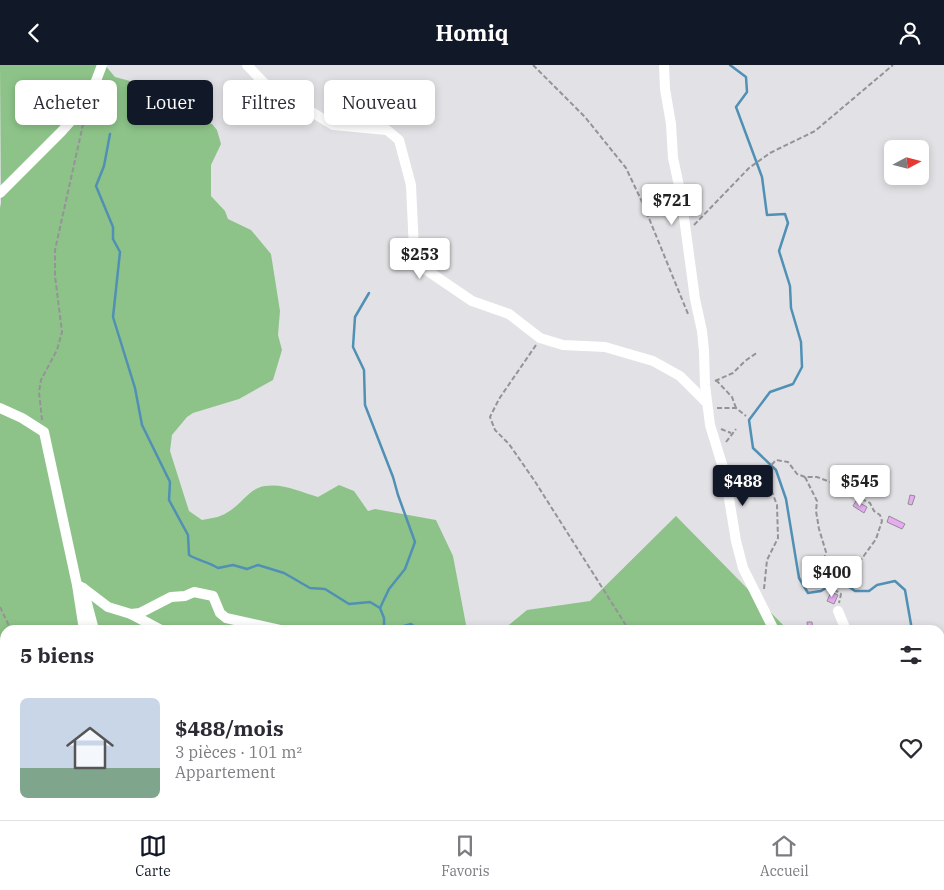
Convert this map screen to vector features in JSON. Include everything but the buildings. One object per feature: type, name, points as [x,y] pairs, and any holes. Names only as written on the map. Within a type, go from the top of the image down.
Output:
[{"type":"street","points":[[0,193],[62,131],[88,101],[102,65]]},
{"type":"street","points":[[247,65],[264,83],[333,125],[387,130],[394,134],[399,140],[411,185],[414,250],[419,265],[472,301],[509,314],[540,338],[563,345],[605,347],[653,361],[680,376],[707,406]]},
{"type":"street","points":[[664,65],[673,158],[681,195],[703,341],[707,406],[729,495],[736,541],[743,568],[772,625]]},
{"type":"street","points":[[0,408],[22,418],[44,432],[80,587],[92,625]]},
{"type":"street","points":[[80,587],[108,607],[131,614],[152,625]]},
{"type":"street","points":[[80,587],[84,625]]},
{"type":"street","points":[[131,614],[140,613],[171,597],[185,597],[194,592],[213,596],[220,613],[226,617],[259,625]]},
{"type":"street","points":[[838,611],[844,625]]},
{"type":"path","points":[[533,65],[585,117],[626,168],[644,206],[688,314]]},
{"type":"path","points":[[686,233],[749,167],[770,153],[815,131],[893,65]]},
{"type":"path","points":[[44,432],[39,392],[41,380],[57,350],[62,332],[54,276],[55,250],[83,125]]},
{"type":"path","points":[[540,338],[499,399],[490,417],[495,429],[509,444],[534,480],[625,625]]},
{"type":"path","points":[[705,388],[733,373],[758,352]]},
{"type":"path","points":[[713,375],[716,381],[732,397],[736,408],[746,416]]},
{"type":"path","points":[[707,406],[736,408]]},
{"type":"path","points":[[725,447],[726,440],[736,429]]},
{"type":"path","points":[[729,495],[733,495],[737,490],[749,489],[776,459],[788,463],[794,471],[805,477],[817,477],[833,482],[846,488],[849,493],[870,503],[874,511],[880,515],[882,521],[876,539],[858,563],[851,587]]},
{"type":"path","points":[[805,477],[817,501],[816,511],[819,529],[826,552],[823,562],[825,574],[832,588],[841,594],[838,611]]},
{"type":"path","points":[[856,496],[879,483]]},
{"type":"path","points":[[762,606],[767,560],[778,538],[776,505],[772,492]]},
{"type":"path","points":[[0,607],[9,625]]},
{"type":"green space","points":[[0,65],[105,65],[115,77],[127,80],[127,125],[213,125],[217,130],[221,144],[211,165],[211,196],[225,211],[228,219],[251,230],[271,254],[280,311],[278,335],[282,350],[273,380],[239,399],[193,413],[187,417],[172,435],[170,451],[189,511],[202,520],[217,517],[231,510],[255,489],[265,486],[285,487],[318,497],[339,485],[354,491],[368,511],[375,509],[436,520],[453,556],[466,625],[0,625]]},
{"type":"green space","points":[[676,516],[783,625],[509,625],[527,610],[590,601]]},
{"type":"waterway","points":[[730,65],[746,77],[747,92],[736,107],[762,177],[767,215],[785,214],[788,223],[779,251],[790,286],[791,308],[801,342],[802,367],[793,384],[770,392],[749,420],[753,448],[776,470],[786,499],[799,578],[808,593],[821,591],[839,580],[855,591],[869,591],[877,585],[895,581],[905,590],[911,625]]},
{"type":"waterway","points":[[110,134],[104,166],[96,186],[113,227],[113,239],[120,252],[113,317],[135,388],[142,425],[170,482],[169,500],[188,535],[189,555],[218,568],[233,565],[247,569],[258,565],[284,573],[310,588],[325,589],[349,604],[370,602],[380,608]]},
{"type":"waterway","points":[[369,293],[355,317],[353,347],[364,370],[365,405],[393,477],[415,542],[405,569],[389,589],[380,608],[384,618],[384,625]]},
{"type":"waterway","points":[[408,625],[412,625]]}]
